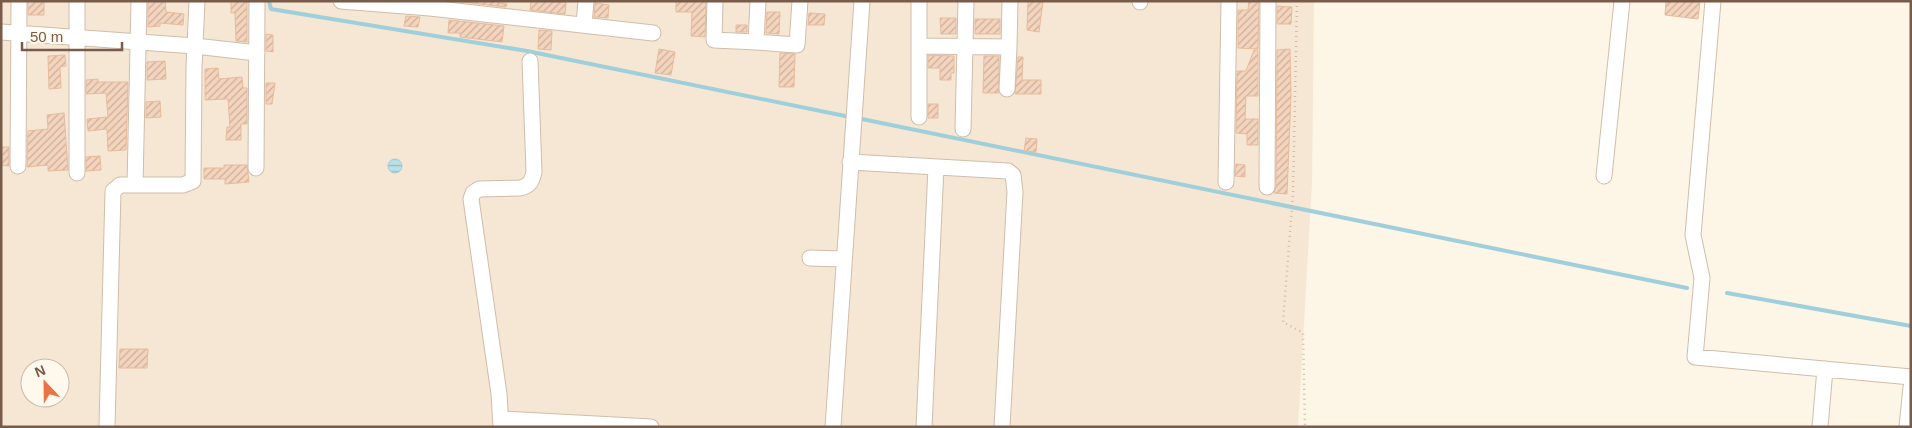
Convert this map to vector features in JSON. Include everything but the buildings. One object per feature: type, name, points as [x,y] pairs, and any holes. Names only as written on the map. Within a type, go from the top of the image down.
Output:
[{"type":"street","points":[[18,166],[19,1]]},
{"type":"street","points":[[77,1],[77,173]]},
{"type":"street","points":[[135,185],[139,1]]},
{"type":"street","points":[[107,427],[113,191],[120,185],[183,185],[193,181],[197,1]]},
{"type":"street","points":[[256,168],[257,1]]},
{"type":"street","points":[[341,1],[430,5],[653,33]]},
{"type":"street","points":[[584,24],[586,1]]},
{"type":"street","points":[[714,1],[714,40],[797,46],[800,1]]},
{"type":"street","points":[[756,42],[758,1]]},
{"type":"street","points":[[833,427],[862,1]]},
{"type":"street","points":[[919,1],[919,117]]},
{"type":"street","points":[[963,129],[966,1]]},
{"type":"street","points":[[1007,89],[1010,1]]},
{"type":"street","points":[[1226,182],[1229,1]]},
{"type":"street","points":[[1267,187],[1268,1]]},
{"type":"street","points":[[1604,176],[1622,1]]},
{"type":"street","points":[[1713,1],[1693,235],[1702,278],[1695,358],[1911,377]]},
{"type":"street","points":[[1,32],[195,46],[257,54]]},
{"type":"street","points":[[920,46],[1009,47]]},
{"type":"street","points":[[530,61],[534,172],[532,181],[527,187],[478,189],[473,193],[471,200],[501,423],[651,427]]},
{"type":"street","points":[[850,162],[1008,172],[1014,180],[1002,427]]},
{"type":"street","points":[[924,427],[936,167]]},
{"type":"street","points":[[810,258],[844,260]]},
{"type":"street","points":[[1820,427],[1825,369]]},
{"type":"street","points":[[1907,427],[1911,387]]},
{"type":"path","points":[[1298,1],[1293,194],[1283,322],[1303,333],[1305,427]]},
{"type":"shaded area","points":[[1,1],[1314,1],[1312,183],[1298,427],[1,427]]},
{"type":"water","points":[[392,159],[398,159],[402,166],[398,173],[392,173],[388,169],[388,163]]},
{"type":"waterway","points":[[269,1],[271,9],[527,51],[850,117]]},
{"type":"waterway","points":[[857,118],[1687,288]]},
{"type":"waterway","points":[[1727,293],[1911,326]]}]
